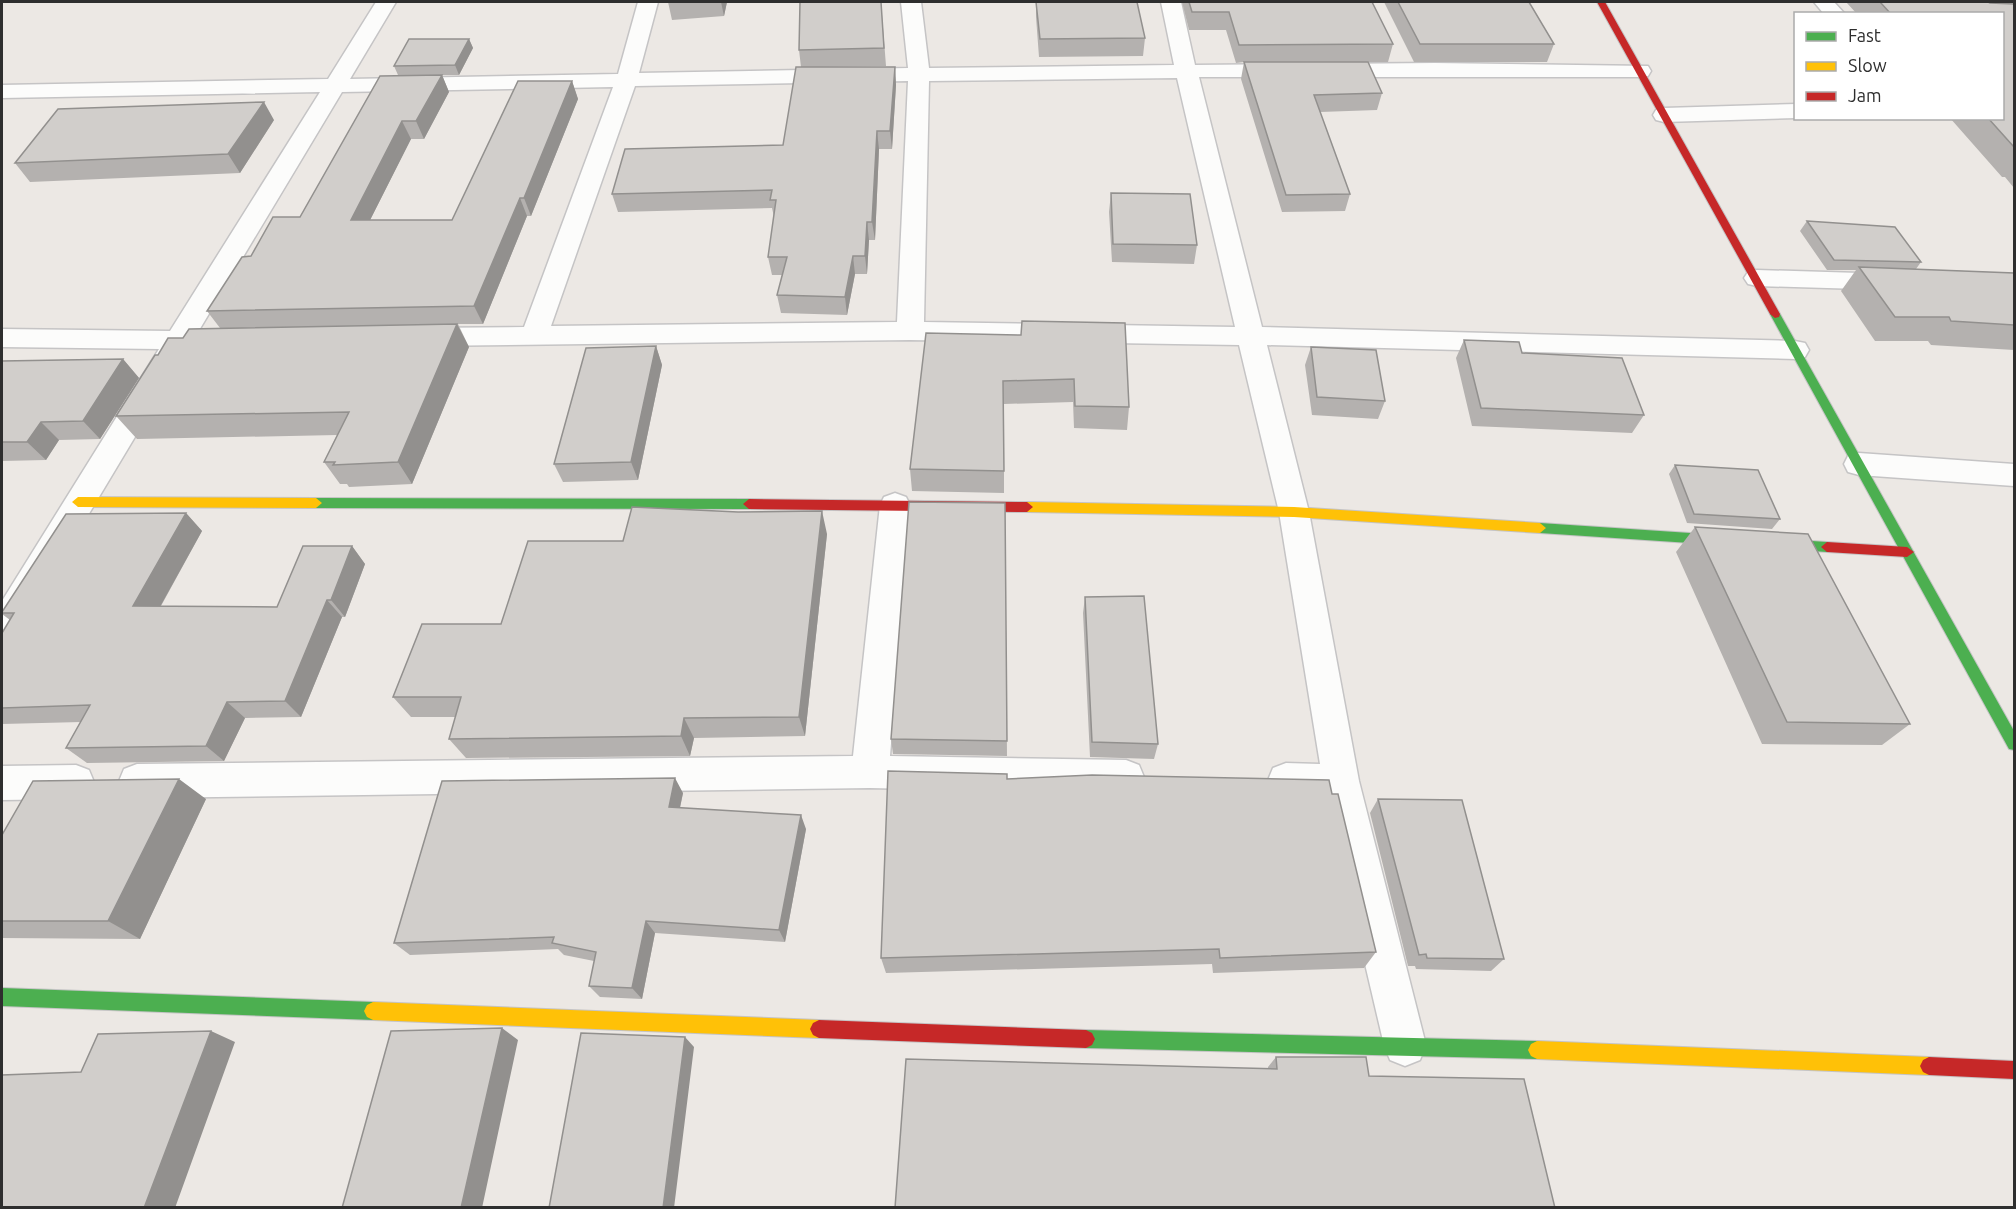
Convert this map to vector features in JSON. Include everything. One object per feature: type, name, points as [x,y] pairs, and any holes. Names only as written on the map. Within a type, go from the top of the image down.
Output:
[{"type":"street","points":[[2,628],[386,2]]},
{"type":"street","points":[[535,334],[627,79],[648,2]]},
{"type":"street","points":[[910,332],[919,73],[911,2]]},
{"type":"street","points":[[1171,2],[1294,512],[1341,781],[1405,1045]]},
{"type":"street","points":[[1601,2],[1757,278],[2014,744]]},
{"type":"street","points":[[2,91],[332,87],[919,73],[1186,70],[1400,59],[1640,71]]},
{"type":"street","points":[[1664,115],[1794,111]]},
{"type":"street","points":[[1757,278],[1921,282]]},
{"type":"street","points":[[393,337],[910,332],[1251,336],[1795,350]]},
{"type":"street","points":[[2,338],[239,340]]},
{"type":"street","points":[[1858,464],[2014,475]]},
{"type":"street","points":[[78,502],[894,505],[1294,512],[1907,552]]},
{"type":"street","points":[[870,772],[894,505]]},
{"type":"street","points":[[2,783],[870,772],[1164,777]]},
{"type":"street","points":[[1258,779],[1341,781]]},
{"type":"street","points":[[2,997],[1188,1043],[1405,1045],[2014,1070]]},
{"type":"building","points":[[800,2],[881,2],[884,48],[799,50]]},
{"type":"building","points":[[1036,2],[1137,2],[1145,38],[1040,39]]},
{"type":"building","points":[[1189,2],[1372,2],[1393,44],[1239,45],[1229,12],[1192,12]]},
{"type":"building","points":[[1398,2],[1529,2],[1554,44],[1420,44]]},
{"type":"building","points":[[1880,2],[2014,4],[2014,147],[1990,120],[2004,120],[2004,12],[1889,12]]},
{"type":"building","points":[[409,39],[469,39],[455,65],[394,66]]},
{"type":"building","points":[[1244,62],[1368,62],[1382,93],[1314,95],[1350,194],[1286,195]]},
{"type":"building","points":[[796,67],[895,67],[890,131],[877,131],[872,222],[867,222],[865,256],[853,256],[845,297],[777,295],[787,257],[768,257],[776,200],[770,200],[772,190],[612,194],[625,149],[783,145]]},
{"type":"building","points":[[442,75],[416,121],[402,121],[351,220],[452,220],[518,81],[572,81],[524,198],[520,198],[474,306],[207,311],[242,257],[251,256],[273,217],[300,217],[380,76]]},
{"type":"building","points":[[264,102],[228,154],[15,163],[58,109]]},
{"type":"building","points":[[1111,193],[1190,194],[1197,245],[1113,244]]},
{"type":"building","points":[[1807,221],[1895,227],[1921,262],[1834,260]]},
{"type":"building","points":[[1859,267],[2014,273],[2014,325],[1951,321],[1949,317],[1895,317]]},
{"type":"building","points":[[1022,321],[1125,323],[1129,407],[1075,406],[1074,379],[1003,381],[1004,471],[910,469],[926,333],[1021,335]]},
{"type":"building","points":[[457,324],[398,462],[333,465],[335,462],[324,462],[349,412],[116,416],[168,338],[183,338],[189,329]]},
{"type":"building","points":[[1464,340],[1519,342],[1522,353],[1622,358],[1644,415],[1481,408]]},
{"type":"building","points":[[656,346],[631,462],[554,464],[586,348]]},
{"type":"building","points":[[1311,347],[1376,350],[1385,401],[1317,397]]},
{"type":"building","points":[[123,359],[83,421],[41,422],[27,442],[2,442],[2,361]]},
{"type":"building","points":[[1675,465],[1758,470],[1780,519],[1694,514]]},
{"type":"building","points":[[909,502],[1005,503],[1007,741],[891,739]]},
{"type":"building","points":[[632,507],[738,512],[822,511],[799,717],[684,718],[681,736],[449,739],[461,697],[393,697],[422,624],[501,624],[528,541],[623,541]]},
{"type":"building","points":[[186,513],[133,606],[277,607],[303,546],[352,546],[331,600],[327,600],[285,701],[227,702],[206,746],[66,748],[90,705],[2,708],[2,633],[14,613],[2,612],[66,514]]},
{"type":"building","points":[[1695,527],[1808,534],[1910,724],[1787,722]]},
{"type":"building","points":[[1144,596],[1158,744],[1092,742],[1085,597]]},
{"type":"building","points":[[888,771],[1007,774],[1007,779],[1092,775],[1329,780],[1332,794],[1338,794],[1376,952],[1220,958],[1219,949],[881,958]]},
{"type":"building","points":[[675,778],[669,807],[801,815],[779,930],[646,921],[632,988],[589,986],[596,952],[552,943],[554,937],[394,943],[442,781]]},
{"type":"building","points":[[179,779],[108,921],[2,921],[2,835],[33,781]]},
{"type":"building","points":[[1378,799],[1462,800],[1504,959],[1427,958],[1426,954],[1419,955]]},
{"type":"building","points":[[502,1028],[461,1208],[342,1208],[391,1031]]},
{"type":"building","points":[[211,1031],[144,1208],[2,1208],[2,1075],[81,1072],[98,1034]]},
{"type":"building","points":[[581,1033],[685,1037],[663,1208],[549,1208]]},
{"type":"building","points":[[1276,1057],[1366,1057],[1369,1076],[1524,1079],[1555,1208],[895,1208],[906,1059],[1277,1069]]},
{"type":"traffic: fast","points":[[1775,314],[2014,744]]},
{"type":"traffic: fast","points":[[316,503],[749,504]]},
{"type":"traffic: fast","points":[[1540,528],[1827,547]]},
{"type":"traffic: fast","points":[[2,997],[373,1011]]},
{"type":"traffic: fast","points":[[1086,1039],[1537,1050]]},
{"type":"traffic: slow","points":[[78,502],[316,503]]},
{"type":"traffic: slow","points":[[1027,507],[1294,512],[1540,528]]},
{"type":"traffic: slow","points":[[373,1011],[819,1029]]},
{"type":"traffic: slow","points":[[1537,1050],[1929,1066]]},
{"type":"traffic: jam","points":[[1601,2],[1775,314]]},
{"type":"traffic: jam","points":[[749,504],[1027,507]]},
{"type":"traffic: jam","points":[[1827,547],[1907,552]]},
{"type":"traffic: jam","points":[[819,1029],[1086,1039]]},
{"type":"traffic: jam","points":[[1929,1066],[2014,1070]]}]
